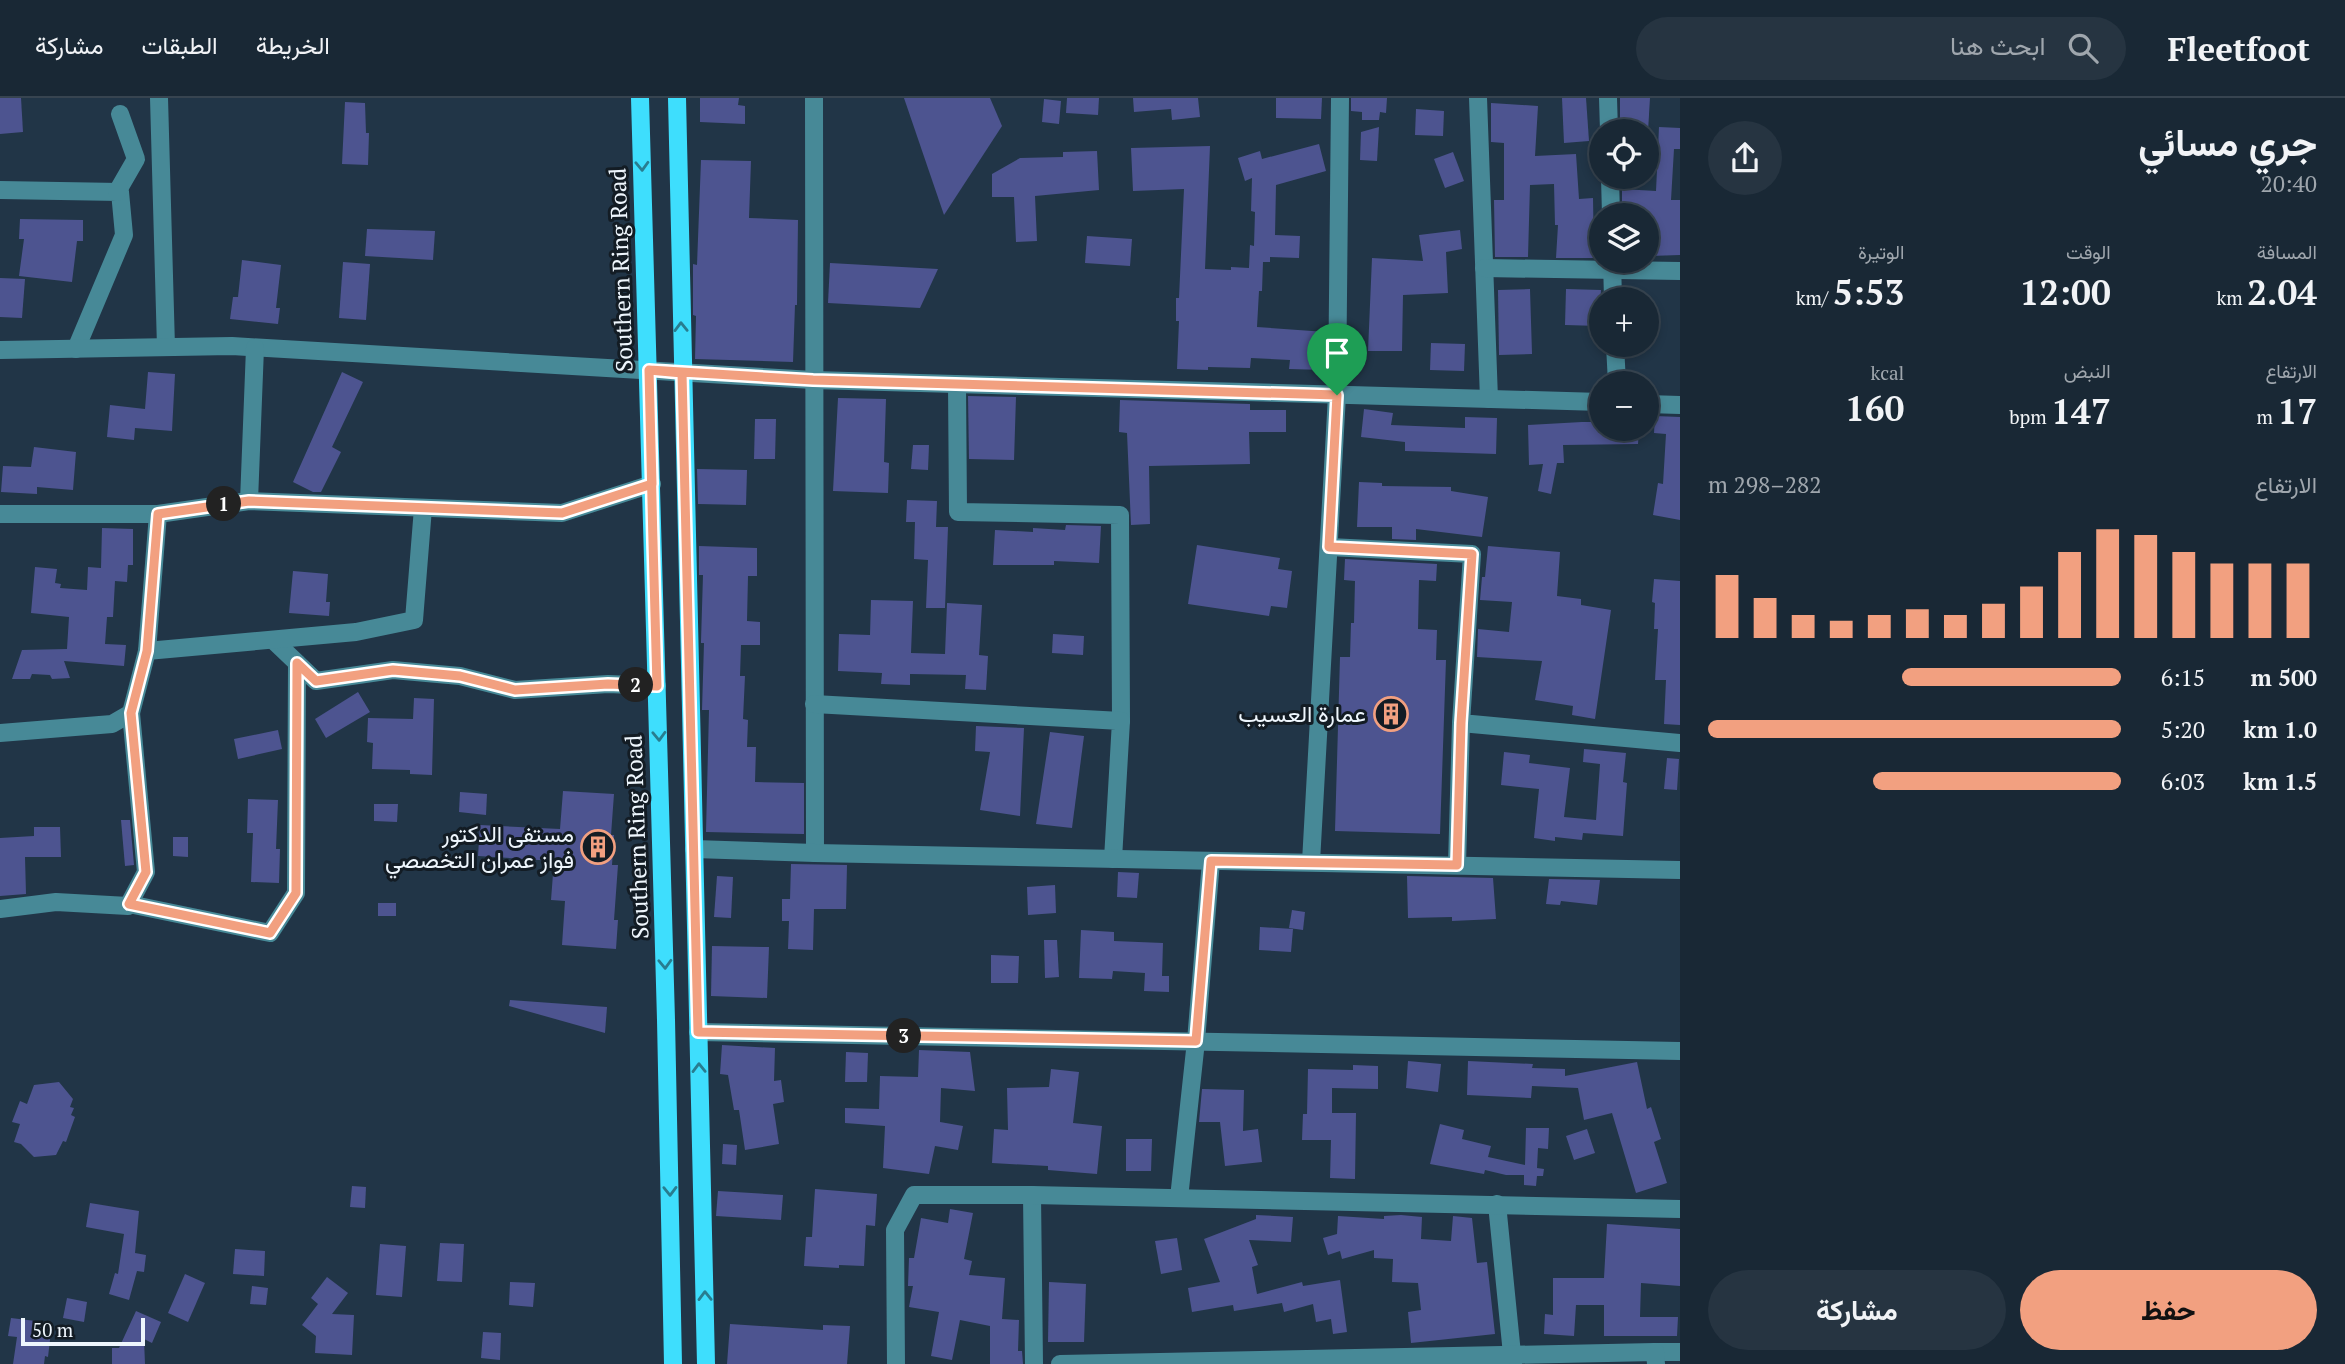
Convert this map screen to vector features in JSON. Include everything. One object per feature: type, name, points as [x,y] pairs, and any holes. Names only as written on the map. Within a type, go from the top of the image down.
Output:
[{"type":"main road","name":"Southern Ring Road","points":[[640,98],[673,1364]]},
{"type":"main road","points":[[677,98],[706,1364]]},
{"type":"street","points":[[159,98],[166,348]]},
{"type":"street","points":[[814,98],[815,853]]},
{"type":"street","points":[[1311,862],[1337,395],[1340,98]]},
{"type":"street","points":[[1478,98],[1489,399]]},
{"type":"street","points":[[1608,98],[1609,119]]},
{"type":"street","points":[[117,192],[136,159],[120,114]]},
{"type":"street","points":[[0,190],[120,192],[124,235],[76,349]]},
{"type":"street","points":[[1485,268],[1589,266]]},
{"type":"street","points":[[1659,269],[1680,271]]},
{"type":"street","points":[[249,501],[255,348]]},
{"type":"street","points":[[0,350],[255,348],[813,380],[1589,402]]},
{"type":"street","points":[[957,384],[958,512],[1120,515],[1121,721],[1113,859]]},
{"type":"street","points":[[1659,404],[1680,405]]},
{"type":"street","points":[[0,514],[158,514],[249,501],[562,513],[652,484]]},
{"type":"street","points":[[147,651],[356,632],[414,620],[423,508]]},
{"type":"street","points":[[129,904],[146,872],[131,713],[147,651],[158,514]]},
{"type":"street","points":[[1329,547],[1472,554],[1461,723],[1457,865]]},
{"type":"street","points":[[273,640],[316,681],[393,670],[460,676],[515,690],[608,684],[657,686]]},
{"type":"street","points":[[0,909],[56,902],[129,904],[270,933],[296,893],[297,663]]},
{"type":"street","points":[[814,704],[1121,721]]},
{"type":"street","points":[[0,733],[112,724],[131,713]]},
{"type":"street","points":[[1461,723],[1680,743]]},
{"type":"street","points":[[694,849],[1680,870]]},
{"type":"street","points":[[1179,1198],[1211,861]]},
{"type":"street","points":[[698,1032],[1680,1051]]},
{"type":"street","points":[[897,1364],[895,1230],[914,1195],[1032,1195],[1680,1209]]},
{"type":"street","points":[[1032,1195],[1034,1364]]},
{"type":"street","points":[[1497,1204],[1512,1359]]},
{"type":"street","points":[[1060,1364],[1655,1358],[1680,1352]]},
{"type":"building","points":[[0,98],[21,98],[23,132],[0,134]]},
{"type":"building","points":[[700,98],[739,98],[738,105],[745,106],[745,124],[700,122]]},
{"type":"building","points":[[904,98],[990,98],[1002,126],[944,215]]},
{"type":"building","points":[[1067,98],[1099,98],[1098,115],[1066,113]]},
{"type":"building","points":[[1133,98],[1198,98],[1200,117],[1172,120],[1171,109],[1134,112]]},
{"type":"building","points":[[1276,98],[1322,98],[1321,119],[1276,118]]},
{"type":"building","points":[[1351,98],[1387,98],[1386,113],[1380,112],[1379,120],[1362,120],[1362,112],[1351,111]]},
{"type":"building","points":[[1562,98],[1586,98],[1589,141],[1564,143]]},
{"type":"building","points":[[1620,98],[1650,98],[1649,119],[1620,119]]},
{"type":"building","points":[[1044,99],[1061,101],[1059,124],[1042,122]]},
{"type":"building","points":[[345,102],[365,103],[366,133],[369,133],[368,165],[342,164]]},
{"type":"building","points":[[1491,103],[1538,106],[1535,156],[1576,154],[1579,199],[1593,198],[1593,203],[1589,203],[1589,258],[1556,258],[1558,225],[1555,225],[1554,184],[1530,185],[1528,257],[1495,257],[1494,200],[1504,200],[1504,143],[1491,142]]},
{"type":"building","points":[[1416,109],[1444,111],[1443,136],[1415,135]]},
{"type":"building","points":[[1379,127],[1377,161],[1360,160],[1361,132]]},
{"type":"building","points":[[1659,127],[1680,128],[1680,149],[1674,149],[1671,200],[1680,200],[1680,255],[1659,256],[1659,203],[1622,203],[1622,189],[1659,189]]},
{"type":"building","points":[[1319,144],[1326,171],[1276,185],[1275,235],[1300,236],[1299,258],[1270,257],[1270,262],[1263,262],[1257,327],[1326,332],[1324,370],[1289,369],[1290,360],[1251,358],[1250,368],[1177,369],[1179,321],[1176,321],[1176,298],[1179,298],[1184,189],[1133,191],[1131,148],[1210,146],[1205,269],[1231,270],[1231,267],[1249,268],[1250,245],[1254,246],[1252,178],[1245,181],[1238,158],[1260,151],[1262,159]]},
{"type":"building","points":[[1097,151],[1099,190],[1035,196],[1037,241],[1016,242],[1014,197],[992,197],[992,174],[1020,158],[1063,157],[1063,152]]},
{"type":"building","points":[[1453,152],[1464,181],[1445,188],[1434,159]]},
{"type":"building","points":[[701,160],[751,161],[749,218],[798,220],[793,362],[695,359],[693,264],[697,265]]},
{"type":"building","points":[[20,219],[83,220],[83,241],[77,241],[72,282],[19,276],[24,239],[19,239]]},
{"type":"building","points":[[367,229],[435,231],[433,260],[365,256]]},
{"type":"building","points":[[1460,230],[1462,249],[1446,252],[1448,293],[1403,295],[1402,351],[1368,351],[1372,258],[1423,261],[1419,235]]},
{"type":"building","points":[[1087,236],[1132,239],[1130,266],[1085,263]]},
{"type":"building","points":[[242,260],[281,265],[276,308],[280,308],[278,324],[230,319],[233,297],[238,297]]},
{"type":"building","points":[[343,262],[370,264],[366,320],[339,318]]},
{"type":"building","points":[[830,263],[938,269],[920,308],[828,303]]},
{"type":"building","points":[[0,278],[25,279],[22,318],[0,317]]},
{"type":"building","points":[[1530,289],[1532,354],[1499,355],[1498,290]]},
{"type":"building","points":[[1566,289],[1589,290],[1589,326],[1565,325]]},
{"type":"building","points":[[1431,343],[1465,344],[1464,371],[1430,370]]},
{"type":"building","points":[[148,372],[175,374],[172,431],[135,428],[134,440],[107,437],[110,405],[145,409]]},
{"type":"building","points":[[342,372],[363,382],[332,447],[341,452],[321,492],[313,492],[293,482]]},
{"type":"building","points":[[968,396],[1016,397],[1014,460],[969,459]]},
{"type":"building","points":[[838,398],[886,399],[884,462],[889,463],[888,493],[833,491]]},
{"type":"building","points":[[1120,400],[1250,404],[1250,410],[1286,410],[1286,432],[1249,432],[1250,464],[1149,466],[1150,524],[1131,525],[1127,433],[1119,432]]},
{"type":"building","points":[[1364,409],[1393,413],[1391,425],[1465,428],[1465,417],[1497,418],[1496,454],[1405,451],[1405,442],[1361,437]]},
{"type":"building","points":[[1659,416],[1680,417],[1680,520],[1653,515],[1658,483],[1663,484],[1666,434],[1659,433]]},
{"type":"building","points":[[755,419],[776,419],[775,459],[754,459]]},
{"type":"building","points":[[1589,422],[1589,441],[1638,441],[1638,444],[1563,445],[1564,463],[1557,463],[1551,494],[1538,491],[1543,464],[1529,465],[1528,425]]},
{"type":"building","points":[[913,445],[929,445],[928,470],[911,469]]},
{"type":"building","points":[[34,447],[76,452],[73,490],[37,487],[37,494],[1,492],[3,466],[31,467]]},
{"type":"building","points":[[697,469],[747,470],[746,505],[698,504]]},
{"type":"building","points":[[1359,482],[1382,483],[1382,486],[1451,487],[1451,491],[1488,497],[1482,537],[1416,529],[1416,540],[1392,539],[1392,527],[1357,527]]},
{"type":"building","points":[[907,500],[937,501],[936,527],[948,527],[945,608],[926,608],[928,560],[914,559],[915,522],[906,522]]},
{"type":"building","points":[[1066,525],[1101,526],[1099,563],[1054,561],[1054,565],[993,565],[995,530],[1065,530]]},
{"type":"building","points":[[102,528],[133,529],[133,565],[128,565],[127,582],[115,581],[113,617],[107,617],[105,644],[126,645],[124,666],[64,661],[70,678],[52,679],[50,675],[32,674],[30,679],[12,679],[22,650],[67,649],[69,617],[31,613],[35,567],[57,569],[55,583],[61,584],[60,588],[87,590],[88,567],[101,568]]},
{"type":"building","points":[[1197,545],[1280,558],[1278,569],[1292,571],[1287,608],[1271,606],[1269,616],[1188,604]]},
{"type":"building","points":[[699,546],[757,548],[757,576],[748,576],[747,621],[760,622],[760,645],[741,645],[740,676],[745,676],[743,719],[748,720],[747,747],[756,747],[755,782],[804,783],[804,834],[706,832],[709,710],[702,710],[703,575],[699,575]]},
{"type":"building","points":[[1488,546],[1560,552],[1557,596],[1581,599],[1581,605],[1611,610],[1595,719],[1572,715],[1573,706],[1535,700],[1542,661],[1477,657],[1478,629],[1509,632],[1512,602],[1480,600]]},
{"type":"building","name":"عمارة العسيب","points":[[1345,559],[1437,564],[1436,581],[1419,580],[1418,629],[1437,630],[1436,660],[1446,660],[1440,834],[1335,831],[1340,657],[1350,657],[1351,623],[1354,623],[1355,581],[1344,580]]},
{"type":"building","points":[[293,571],[328,574],[326,602],[330,602],[329,616],[289,613]]},
{"type":"building","points":[[1654,579],[1680,581],[1680,725],[1664,724],[1666,680],[1655,680],[1658,629],[1654,629]]},
{"type":"building","points":[[871,600],[913,601],[911,653],[945,654],[947,603],[982,605],[979,655],[988,656],[986,690],[965,689],[966,675],[910,674],[910,685],[881,684],[882,673],[838,671],[839,634],[870,635]]},
{"type":"building","points":[[1053,634],[1084,636],[1083,655],[1052,653]]},
{"type":"building","points":[[358,692],[370,712],[326,738],[315,719]]},
{"type":"building","points":[[414,698],[434,699],[432,775],[410,774],[410,770],[372,769],[373,743],[367,742],[368,718],[413,719]]},
{"type":"building","points":[[976,726],[1024,728],[1020,816],[980,810],[990,752],[975,751]]},
{"type":"building","points":[[278,730],[282,749],[238,759],[234,739]]},
{"type":"building","points":[[1050,732],[1084,736],[1072,828],[1036,824]]},
{"type":"building","points":[[1584,749],[1626,753],[1623,836],[1583,833],[1582,840],[1555,837],[1555,841],[1534,838],[1539,789],[1501,785],[1504,752],[1530,755],[1529,763],[1570,768],[1564,817],[1596,820],[1600,764],[1583,762]]},
{"type":"building","points":[[1667,758],[1679,759],[1677,790],[1664,789]]},
{"type":"building","points":[[563,791],[614,794],[611,835],[614,835],[612,865],[618,865],[614,920],[618,920],[616,949],[562,945],[565,901],[551,900],[554,861],[478,856],[480,825],[560,829]]},
{"type":"building","points":[[460,792],[487,794],[486,815],[459,812]]},
{"type":"building","points":[[248,799],[278,800],[276,849],[280,849],[279,883],[251,882],[253,833],[247,833]]},
{"type":"building","points":[[374,804],[398,804],[397,822],[374,821]]},
{"type":"building","points":[[121,820],[130,820],[134,865],[125,866]]},
{"type":"building","points":[[34,827],[60,827],[61,857],[25,857],[26,894],[0,896],[0,838],[34,836]]},
{"type":"building","points":[[173,837],[188,837],[188,857],[173,856]]},
{"type":"building","points":[[791,864],[847,865],[846,909],[814,909],[813,950],[788,949],[789,921],[782,921],[782,899],[790,899]]},
{"type":"building","points":[[1118,872],[1139,873],[1137,898],[1117,897]]},
{"type":"building","points":[[717,876],[733,877],[731,918],[714,917]]},
{"type":"building","points":[[1407,876],[1493,878],[1496,919],[1452,921],[1452,917],[1408,918]]},
{"type":"building","points":[[1549,879],[1600,880],[1597,905],[1561,901],[1560,905],[1546,904]]},
{"type":"building","points":[[1055,885],[1056,913],[1028,915],[1027,887]]},
{"type":"building","points":[[378,903],[396,903],[396,916],[378,916]]},
{"type":"building","points":[[1292,910],[1305,912],[1303,930],[1289,928]]},
{"type":"building","points":[[1260,927],[1293,929],[1291,952],[1259,950]]},
{"type":"building","points":[[1081,930],[1114,932],[1114,941],[1163,943],[1162,976],[1169,976],[1169,992],[1144,991],[1145,973],[1113,971],[1112,979],[1079,978]]},
{"type":"building","points":[[1044,940],[1057,940],[1059,977],[1045,978]]},
{"type":"building","points":[[712,946],[769,947],[767,998],[711,996]]},
{"type":"building","points":[[991,955],[1019,956],[1018,983],[991,983]]},
{"type":"building","points":[[510,1000],[607,1007],[605,1033],[509,1006]]},
{"type":"building","points":[[722,1045],[775,1048],[774,1081],[781,1080],[784,1102],[773,1104],[779,1144],[745,1150],[739,1110],[734,1110],[728,1075],[720,1074]]},
{"type":"building","points":[[919,1050],[970,1052],[975,1091],[941,1088],[940,1122],[963,1126],[958,1150],[935,1146],[929,1174],[883,1168],[885,1126],[845,1123],[845,1108],[879,1109],[880,1076],[918,1077]]},
{"type":"building","points":[[846,1052],[868,1053],[867,1082],[845,1082]]},
{"type":"building","points":[[1408,1061],[1441,1064],[1438,1092],[1406,1088]]},
{"type":"building","points":[[1468,1061],[1533,1064],[1532,1068],[1565,1069],[1565,1076],[1637,1062],[1647,1109],[1651,1107],[1661,1139],[1654,1142],[1667,1183],[1636,1193],[1612,1113],[1584,1120],[1578,1088],[1532,1086],[1531,1098],[1467,1095]]},
{"type":"building","points":[[1353,1065],[1378,1066],[1378,1089],[1332,1088],[1332,1113],[1356,1113],[1355,1179],[1330,1178],[1331,1140],[1302,1140],[1303,1114],[1307,1114],[1308,1069],[1353,1070]]},
{"type":"building","points":[[1051,1069],[1079,1072],[1073,1123],[1102,1126],[1097,1174],[1048,1170],[1048,1166],[992,1163],[994,1129],[1008,1130],[1007,1088],[1049,1087]]},
{"type":"building","points":[[59,1082],[73,1099],[70,1107],[74,1108],[71,1115],[75,1117],[66,1142],[63,1141],[56,1155],[34,1157],[21,1144],[14,1142],[20,1124],[12,1122],[20,1101],[27,1104],[34,1085]]},
{"type":"building","points":[[1202,1089],[1244,1090],[1243,1131],[1258,1129],[1262,1162],[1225,1166],[1220,1122],[1199,1122]]},
{"type":"building","points":[[1440,1124],[1464,1130],[1462,1139],[1491,1146],[1488,1157],[1525,1165],[1526,1128],[1549,1128],[1548,1149],[1538,1148],[1537,1168],[1544,1169],[1543,1176],[1537,1176],[1536,1186],[1524,1185],[1524,1175],[1506,1175],[1485,1170],[1484,1174],[1430,1164]]},
{"type":"building","points":[[1587,1129],[1595,1153],[1574,1160],[1566,1136]]},
{"type":"building","points":[[1126,1139],[1152,1139],[1151,1171],[1126,1171]]},
{"type":"building","points":[[723,1144],[737,1145],[736,1165],[722,1164]]},
{"type":"building","points":[[352,1186],[366,1187],[365,1208],[350,1207]]},
{"type":"building","points":[[815,1189],[877,1194],[875,1226],[866,1225],[864,1266],[804,1266],[806,1237],[812,1237]]},
{"type":"building","points":[[718,1191],[783,1195],[781,1220],[716,1216]]},
{"type":"building","points":[[90,1203],[139,1211],[135,1253],[146,1255],[144,1272],[137,1271],[129,1300],[109,1294],[115,1273],[118,1274],[124,1234],[86,1227]]},
{"type":"building","points":[[950,1209],[973,1213],[964,1259],[972,1261],[969,1275],[1005,1278],[1002,1319],[1019,1320],[1018,1351],[1022,1351],[1023,1364],[990,1364],[990,1326],[960,1320],[952,1360],[931,1356],[939,1312],[909,1307],[913,1286],[908,1286],[909,1258],[914,1258],[921,1218],[948,1223]]},
{"type":"building","points":[[1256,1215],[1293,1217],[1291,1242],[1249,1240],[1258,1265],[1252,1267],[1257,1294],[1302,1282],[1303,1286],[1340,1280],[1347,1332],[1333,1334],[1331,1319],[1316,1322],[1313,1304],[1284,1312],[1282,1303],[1234,1311],[1233,1305],[1192,1312],[1188,1288],[1220,1282],[1204,1239],[1256,1219]]},
{"type":"building","points":[[1338,1216],[1384,1219],[1384,1216],[1422,1217],[1421,1239],[1451,1241],[1453,1216],[1472,1218],[1477,1263],[1487,1262],[1495,1334],[1411,1343],[1408,1312],[1421,1310],[1418,1283],[1392,1282],[1393,1259],[1374,1258],[1374,1250],[1342,1259],[1340,1251],[1328,1255],[1323,1238],[1337,1234]]},
{"type":"building","points":[[1607,1224],[1680,1229],[1680,1286],[1641,1283],[1640,1317],[1678,1317],[1677,1336],[1604,1336],[1604,1305],[1576,1305],[1574,1336],[1544,1334],[1545,1314],[1553,1315],[1553,1278],[1604,1278]]},
{"type":"building","points":[[1177,1238],[1182,1270],[1161,1274],[1155,1241]]},
{"type":"building","points":[[440,1243],[464,1244],[462,1282],[437,1281]]},
{"type":"building","points":[[380,1244],[406,1246],[402,1297],[376,1295]]},
{"type":"building","points":[[235,1249],[265,1251],[264,1276],[233,1274]]},
{"type":"building","points":[[185,1274],[205,1283],[188,1322],[168,1313]]},
{"type":"building","points":[[327,1277],[348,1293],[332,1314],[354,1315],[352,1355],[315,1353],[316,1336],[302,1325],[318,1304],[311,1298]]},
{"type":"building","points":[[510,1282],[535,1283],[533,1307],[509,1305]]},
{"type":"building","points":[[1049,1282],[1086,1284],[1084,1342],[1048,1342]]},
{"type":"building","points":[[252,1286],[268,1288],[266,1305],[250,1304]]},
{"type":"building","points":[[67,1298],[87,1302],[84,1322],[63,1318]]},
{"type":"building","points":[[136,1311],[161,1322],[152,1343],[144,1339],[145,1364],[112,1364],[112,1348],[119,1348]]},
{"type":"building","points":[[11,1318],[52,1323],[48,1357],[45,1356],[44,1364],[13,1364],[17,1337],[8,1336]]},
{"type":"building","points":[[730,1324],[823,1330],[823,1325],[850,1326],[847,1364],[727,1364]]},
{"type":"building","points":[[483,1332],[501,1333],[500,1360],[481,1358]]},
{"type":"place","name":"عمارة العسيب","points":[[1391,714]]},
{"type":"place","name":"مستفى الدكتور فواز عمران التخصصي","points":[[598,847]]},
{"type":"route","points":[[1337,395],[813,380],[649,370],[652,484],[562,513],[249,501],[158,514],[147,651],[131,713],[146,872],[129,904],[270,933],[296,893],[297,663],[316,681],[393,670],[460,676],[515,690],[608,684],[657,686],[652,484],[650,427],[649,370],[682,373],[698,1032],[1196,1041],[1211,861],[1457,865],[1461,723],[1472,554],[1329,547],[1337,395]]}]
